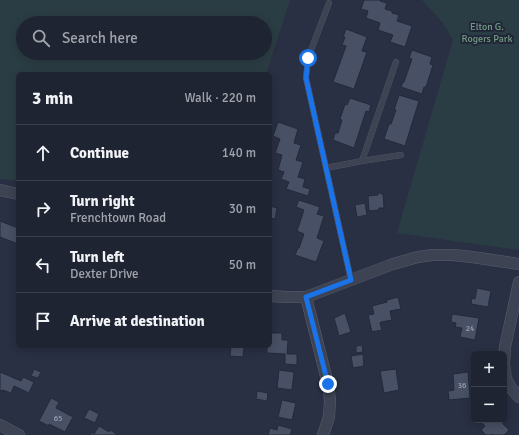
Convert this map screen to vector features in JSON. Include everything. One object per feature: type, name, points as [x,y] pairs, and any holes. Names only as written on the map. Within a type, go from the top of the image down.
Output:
[{"type":"street","points":[[0,190],[16,194]]},
{"type":"street","points":[[272,296],[306,297],[393,264],[432,255],[453,255],[519,264]]},
{"type":"street","points":[[519,282],[505,347],[504,364],[506,379],[510,388],[519,397]]},
{"type":"street","points":[[306,297],[328,384],[330,400],[328,417],[323,435]]},
{"type":"street","points":[[0,425],[19,435]]},
{"type":"lane","points":[[329,3],[308,58],[306,78],[351,280]]},
{"type":"lane","points":[[362,161],[396,62]]},
{"type":"lane","points":[[326,168],[400,155]]},
{"type":"green space","points":[[0,0],[290,0],[272,56],[272,16],[16,16],[16,60],[271,60],[267,72],[16,72],[16,181],[0,179]]},
{"type":"green space","name":"Elton G. Rogers Park","points":[[422,0],[519,0],[519,250],[397,233],[453,40],[443,23]]},
{"type":"building","points":[[364,0],[380,0],[387,3],[385,9],[399,15],[397,21],[412,26],[405,47],[390,42],[393,35],[378,30],[380,23],[366,18],[368,11],[361,9]]},
{"type":"building","points":[[346,29],[367,37],[362,51],[367,52],[354,89],[333,82],[346,46],[342,45]]},
{"type":"building","points":[[412,50],[432,57],[430,64],[433,65],[426,87],[424,87],[422,94],[401,87],[412,59],[409,58]]},
{"type":"building","points":[[399,95],[419,101],[405,146],[384,139],[396,110],[394,110]]},
{"type":"building","points":[[350,98],[371,105],[369,112],[366,111],[354,148],[333,140],[335,133],[338,133],[342,120],[340,119],[345,104],[347,105]]},
{"type":"building","points":[[278,122],[298,129],[294,143],[301,145],[296,160],[303,162],[298,177],[305,179],[303,187],[310,189],[308,196],[286,189],[289,182],[281,179],[284,172],[278,170],[282,155],[275,153],[280,139],[273,136]]},
{"type":"building","points":[[378,193],[383,194],[384,208],[369,211],[368,196],[378,195]]},
{"type":"building","points":[[299,200],[320,207],[317,214],[324,216],[317,238],[324,241],[316,262],[295,255],[304,234],[297,231],[304,210],[296,207]]},
{"type":"building","points":[[365,203],[367,215],[357,217],[355,205]]},
{"type":"building","points":[[272,207],[277,208],[275,219],[272,218]]},
{"type":"building","points":[[0,221],[16,227],[16,243],[0,237]]},
{"type":"building","points":[[477,288],[491,291],[488,307],[471,304],[472,298],[475,299]]},
{"type":"building","points":[[398,297],[401,309],[390,311],[392,320],[381,322],[382,330],[372,332],[368,315],[374,314],[372,306]]},
{"type":"building","points":[[345,313],[351,332],[339,336],[334,318]]},
{"type":"building","points":[[452,314],[479,318],[475,340],[460,337],[462,328],[455,327],[456,323],[451,322]]},
{"type":"building","points":[[272,333],[282,333],[282,340],[288,340],[287,354],[297,354],[297,365],[285,364],[285,354],[267,353],[267,348],[272,348]]},
{"type":"building","points":[[362,345],[363,352],[356,353],[356,346]]},
{"type":"building","points":[[231,348],[244,348],[243,357],[230,356]]},
{"type":"building","points":[[363,354],[364,366],[353,368],[351,356]]},
{"type":"building","points":[[34,369],[41,372],[38,378],[31,376]]},
{"type":"building","points":[[396,369],[399,390],[384,393],[380,371]]},
{"type":"building","points":[[279,370],[294,372],[292,390],[277,388]]},
{"type":"building","points":[[0,372],[21,381],[23,377],[34,382],[29,393],[14,386],[11,393],[0,390]]},
{"type":"building","points":[[468,372],[470,398],[449,400],[448,391],[454,390],[453,374]]},
{"type":"building","points":[[257,391],[268,393],[267,401],[256,399]]},
{"type":"building","points":[[51,398],[59,402],[56,408],[73,417],[65,432],[39,421]]},
{"type":"building","points":[[282,400],[296,403],[292,420],[278,417]]},
{"type":"building","points":[[89,409],[99,414],[95,423],[84,418]]},
{"type":"building","points":[[482,423],[502,423],[509,430],[504,435],[486,435],[481,430],[485,426]]},
{"type":"building","points":[[278,425],[292,429],[290,435],[268,435],[270,428],[277,430]]},
{"type":"building","points":[[99,426],[118,435],[90,435],[92,432],[94,434]]},
{"type":"route","points":[[308,58],[306,78],[351,280],[306,297],[328,384]]}]
